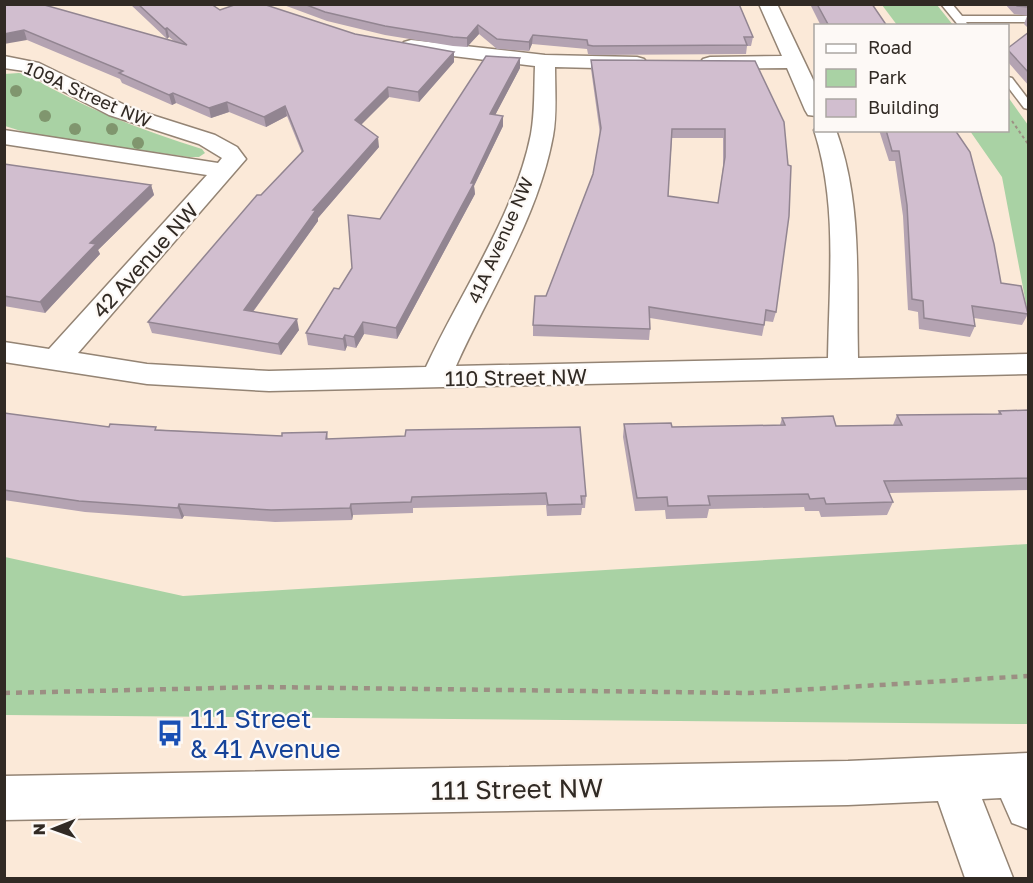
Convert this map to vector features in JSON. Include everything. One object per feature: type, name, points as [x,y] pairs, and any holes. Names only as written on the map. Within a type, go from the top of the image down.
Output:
[{"type":"street","points":[[768,4],[814,106]]},
{"type":"street","points":[[390,42],[449,52],[545,61],[657,63]]},
{"type":"street","name":"41A Avenue NW","points":[[436,378],[523,195],[545,120],[545,61]]},
{"type":"street","name":"109A Street NW","points":[[4,62],[24,64],[38,69],[73,89],[143,121],[214,142],[231,152],[229,165],[4,137]]},
{"type":"street","points":[[693,63],[794,62]]},
{"type":"street","points":[[826,132],[839,176],[841,196],[843,370]]},
{"type":"street","name":"42 Avenue NW","points":[[55,361],[229,165]]},
{"type":"street","name":"110 Street NW","points":[[4,352],[147,374],[220,379],[436,378],[1029,364]]},
{"type":"street","points":[[952,778],[988,879]]},
{"type":"street","name":"111 Street NW","points":[[4,798],[848,783],[952,778],[1024,786]]},
{"type":"lane","points":[[946,4],[961,22],[1029,19]]},
{"type":"lane","points":[[1009,81],[1029,106]]},
{"type":"path","points":[[1009,117],[1029,144]]},
{"type":"path","points":[[4,693],[262,687],[748,693],[1029,676]]},
{"type":"green space","points":[[882,5],[937,5],[952,24],[896,24]]},
{"type":"green space","points":[[4,74],[28,75],[70,98],[113,117],[202,149],[205,153],[199,157],[189,157],[37,136],[5,126]]},
{"type":"green space","points":[[1009,98],[1028,125],[1028,314],[1002,177],[971,132],[1009,132]]},
{"type":"green space","points":[[1028,544],[1028,724],[5,715],[5,557],[183,596]]},
{"type":"building","points":[[4,4],[41,4],[187,45],[167,28],[165,29],[138,4],[211,4],[220,10],[237,4],[263,4],[355,34],[454,52],[418,92],[388,87],[355,120],[378,137],[313,210],[316,210],[244,310],[297,319],[278,344],[148,322],[257,195],[261,195],[303,151],[285,106],[264,117],[227,102],[209,108],[173,93],[169,95],[119,73],[123,71],[24,30],[4,34]]},
{"type":"building","points":[[304,4],[739,4],[753,37],[744,37],[747,45],[593,46],[588,45],[587,40],[533,35],[529,42],[497,39],[478,25],[467,38],[453,37],[385,26],[325,12]]},
{"type":"building","points":[[817,4],[872,4],[886,24],[828,24]]},
{"type":"building","points":[[1016,4],[1029,4],[1029,7],[1017,6]]},
{"type":"building","points":[[1029,32],[1029,73],[1009,51],[1009,47]]},
{"type":"building","points":[[486,56],[520,58],[490,114],[503,116],[471,183],[474,183],[396,328],[363,322],[354,337],[345,335],[343,339],[306,333],[334,288],[339,289],[352,268],[348,215],[380,219]]},
{"type":"building","points":[[591,60],[755,61],[784,122],[788,165],[791,166],[789,216],[776,312],[766,310],[764,325],[649,307],[650,329],[533,325],[535,296],[546,296],[593,174],[601,128]],"holes":[[[672,129],[725,129],[725,157],[718,203],[668,196]]]},
{"type":"building","points":[[887,132],[956,132],[970,152],[994,244],[1001,283],[1021,286],[1028,314],[972,306],[975,326],[924,318],[923,301],[912,299],[907,205],[899,151],[892,151]]},
{"type":"building","points":[[4,164],[151,185],[90,243],[96,244],[40,302],[4,296]]},
{"type":"building","points":[[1029,410],[1029,478],[884,481],[893,502],[826,504],[824,498],[810,499],[808,494],[708,496],[710,505],[668,506],[667,497],[637,498],[624,424],[671,423],[672,427],[785,425],[782,418],[833,416],[836,426],[902,425],[897,415],[1001,414],[999,411]]},
{"type":"building","points":[[4,413],[109,427],[110,424],[156,427],[155,430],[282,436],[282,433],[327,432],[326,439],[405,436],[406,430],[580,427],[586,496],[581,496],[582,504],[548,505],[546,493],[412,497],[411,502],[351,504],[350,508],[271,510],[179,504],[178,508],[79,501],[4,490]]},
{"type":"tram line","points":[[1022,878],[1028,878]]},
{"type":"place","name":"111 Street & 41 Avenue","points":[[170,733]]}]
